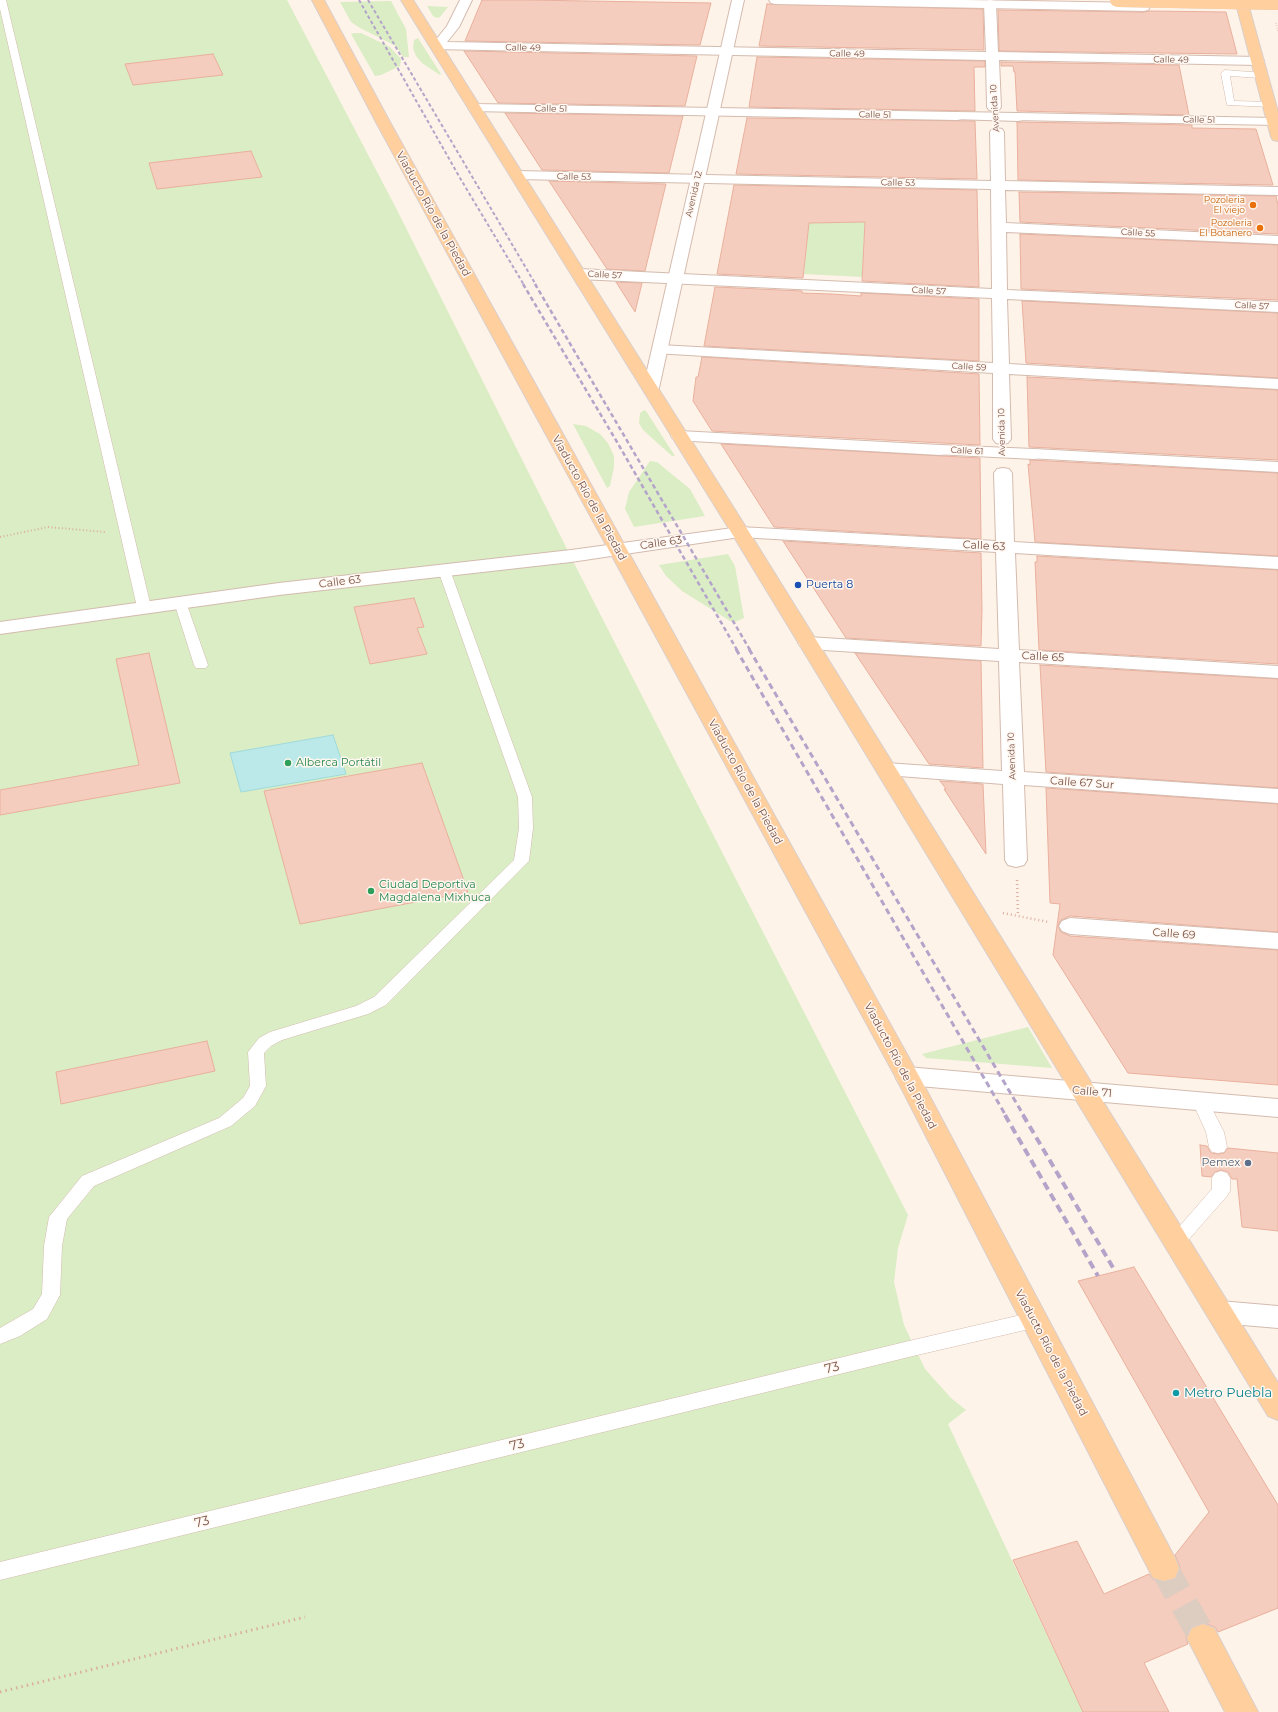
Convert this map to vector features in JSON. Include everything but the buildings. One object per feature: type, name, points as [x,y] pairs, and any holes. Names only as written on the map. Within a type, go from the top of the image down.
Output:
[{"type":"main road","name":"Viaducto Río de la Piedad","points":[[318,0],[387,131],[906,1076],[1164,1568]]},
{"type":"main road","points":[[407,0],[651,388],[1085,1091],[1278,1408]]},
{"type":"main road","points":[[1117,0],[1278,3]]},
{"type":"main road","points":[[1242,4],[1278,137]]},
{"type":"main road","points":[[1203,1638],[1242,1712]]},
{"type":"street","points":[[437,46],[453,27],[466,0]]},
{"type":"street","name":"Avenida 12","points":[[651,388],[738,0]]},
{"type":"street","points":[[775,0],[990,4],[1242,4],[1278,9]]},
{"type":"street","name":"Avenida 10","points":[[990,4],[996,119],[1002,446],[1016,860]]},
{"type":"street","name":"Calle 49","points":[[437,46],[1258,61]]},
{"type":"street","name":"Calle 51","points":[[475,108],[957,116],[996,119],[1018,117],[1274,122]]},
{"type":"street","name":"Calle 53","points":[[518,175],[1278,191]]},
{"type":"street","name":"Calle 55","points":[[998,227],[1278,240]]},
{"type":"street","name":"Calle 57","points":[[579,274],[1278,308]]},
{"type":"street","name":"Calle 59","points":[[660,350],[1278,384]]},
{"type":"street","name":"Calle 61","points":[[680,436],[940,450],[1002,446],[1034,454],[1278,467]]},
{"type":"street","name":"Calle 63","points":[[0,628],[180,602],[571,556],[740,532],[1278,563]]},
{"type":"street","name":"Calle 65","points":[[808,643],[1278,672]]},
{"type":"street","name":"Calle 67 Sur","points":[[886,769],[1278,796]]},
{"type":"street","name":"Calle 69","points":[[1070,926],[1278,941]]},
{"type":"street","name":"Calle 71","points":[[906,1076],[1278,1108]]},
{"type":"street","points":[[1220,1312],[1278,1317]]},
{"type":"lane","points":[[2,0],[128,533],[144,607]]},
{"type":"lane","points":[[1261,75],[1225,73],[1230,103],[1270,105]]},
{"type":"lane","points":[[0,1336],[13,1331],[40,1314],[44,1308],[51,1295],[53,1246],[58,1217],[88,1181],[225,1122],[250,1102],[258,1086],[256,1052],[265,1042],[276,1036],[362,1010],[380,1001],[521,860],[526,828],[526,797],[444,570]]},
{"type":"lane","points":[[180,602],[202,665]]},
{"type":"lane","points":[[1200,1101],[1215,1132],[1218,1147]]},
{"type":"lane","points":[[1177,1241],[1221,1192],[1221,1178]]},
{"type":"lane","name":"73","points":[[0,1571],[913,1348],[1034,1320]]},
{"type":"path","points":[[0,537],[48,527],[128,533]]},
{"type":"path","points":[[1016,860],[1018,916]]},
{"type":"path","points":[[970,907],[1070,926]]},
{"type":"path","points":[[0,1692],[306,1617]]},
{"type":"green space","name":"Ciudad Deportiva Magdalena Mixhuca","points":[[0,0],[287,0],[396,208],[576,567],[908,1215],[898,1248],[894,1282],[904,1325],[925,1369],[951,1398],[966,1410],[948,1424],[1083,1712],[0,1712]]},
{"type":"green space","points":[[391,1],[406,29],[409,57],[403,57],[396,46],[351,22],[340,2]]},
{"type":"green space","points":[[427,6],[448,7],[440,17],[437,18],[433,16]]},
{"type":"green space","points":[[361,33],[390,47],[401,59],[400,66],[381,75],[375,76],[351,34]]},
{"type":"green space","points":[[418,38],[441,74],[440,75],[422,63],[416,56],[413,48],[414,40]]},
{"type":"green space","points":[[865,222],[862,277],[804,274],[809,223]]},
{"type":"green space","points":[[644,410],[675,456],[672,456],[643,430],[639,423],[640,413]]},
{"type":"green space","points":[[573,424],[586,426],[600,434],[608,443],[614,456],[614,467],[610,486],[607,488]]},
{"type":"green space","points":[[650,461],[657,462],[690,489],[705,516],[634,527],[625,509],[629,492]]},
{"type":"green space","points":[[728,554],[735,566],[744,618],[735,622],[730,621],[682,591],[666,576],[659,565]]},
{"type":"green space","points":[[1028,1027],[1052,1068],[926,1058],[922,1054]]},
{"type":"water","name":"Alberca Portátil","points":[[333,735],[346,774],[241,792],[230,753]]},
{"type":"tunnel","points":[[1164,1568],[1203,1638]]},
{"type":"railway","points":[[359,0],[460,178],[524,285]]},
{"type":"railway","points":[[368,0],[536,285]]},
{"type":"railway","points":[[523,284],[617,442],[737,650]]},
{"type":"railway","points":[[535,284],[750,650]]},
{"type":"railway","points":[[736,649],[1006,1116]]},
{"type":"railway","points":[[749,649],[1024,1116]]},
{"type":"railway","points":[[1005,1115],[1098,1276]]},
{"type":"railway","points":[[1023,1115],[1115,1271]]},
{"type":"place","name":"Pozoleria El viejo","points":[[1253,205]]},
{"type":"place","name":"Pozoleria El Botanero","points":[[1260,228]]},
{"type":"place","name":"Puerta 8","points":[[798,585]]},
{"type":"place","name":"Alberca Portátil","points":[[288,763]]},
{"type":"place","name":"Ciudad Deportiva Magdalena Mixhuca","points":[[371,891]]},
{"type":"place","name":"Pemex","points":[[1248,1163]]},
{"type":"place","name":"Metro Puebla","points":[[1176,1393]]}]
